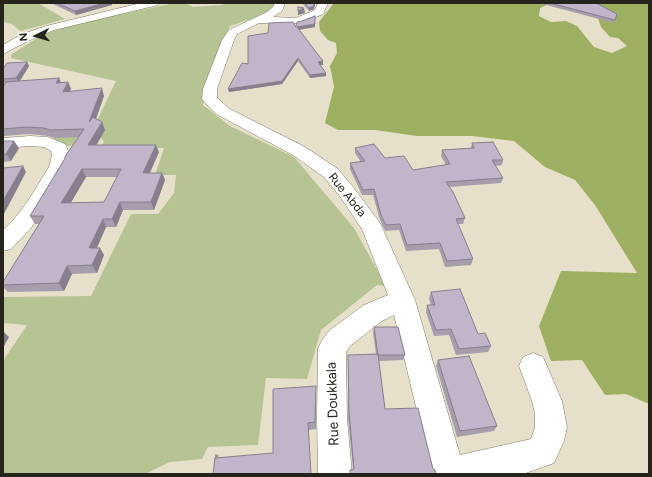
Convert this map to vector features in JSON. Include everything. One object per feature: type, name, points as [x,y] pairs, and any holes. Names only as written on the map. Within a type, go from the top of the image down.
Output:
[{"type":"street","points":[[3,50],[24,38],[50,28],[154,3]]},
{"type":"street","name":"Rue Abda","points":[[280,3],[276,11],[237,29],[230,36],[210,89],[210,99],[214,105],[224,112],[299,151],[331,173],[346,191],[372,228],[402,300],[450,474]]},
{"type":"street","points":[[257,20],[298,21],[319,12],[323,3]]},
{"type":"street","points":[[3,143],[30,140],[48,142],[59,148],[61,155],[58,167],[31,211],[17,230],[3,243]]},
{"type":"street","name":"Rue Doukkala","points":[[335,474],[332,418],[332,349],[340,338],[373,314],[402,300]]},
{"type":"street","points":[[450,474],[530,456],[542,451],[548,441],[551,426],[550,414],[548,400],[533,366]]},
{"type":"path","points":[[215,467],[217,454]]},
{"type":"green space","points":[[3,3],[38,3],[65,19],[20,31],[12,24],[3,22]]},
{"type":"green space","points":[[175,3],[185,3],[193,7],[229,3],[274,3],[273,8],[263,15],[230,26],[209,76],[203,105],[230,126],[294,157],[354,228],[386,286],[377,285],[321,330],[307,379],[266,378],[258,445],[208,447],[202,459],[170,462],[145,474],[3,474],[3,361],[27,325],[3,323],[3,297],[91,296],[131,214],[158,214],[174,193],[176,175],[155,175],[164,148],[116,149],[95,153],[104,142],[100,137],[77,138],[73,145],[68,146],[53,140],[60,129],[94,127],[116,81],[11,58],[12,54],[42,35],[78,23]]},
{"type":"green space","points":[[334,3],[549,4],[540,8],[539,16],[551,22],[566,21],[577,26],[594,47],[612,53],[627,46],[618,38],[610,37],[601,27],[598,18],[603,8],[596,3],[649,3],[649,404],[626,394],[605,395],[582,360],[551,361],[539,326],[561,271],[637,273],[595,205],[575,180],[545,167],[514,141],[472,136],[417,136],[375,130],[338,130],[325,123],[334,87],[330,66],[337,53],[336,43],[328,40],[320,31],[319,22]]},
{"type":"building","points":[[57,3],[105,3],[75,11]]},
{"type":"building","points":[[305,3],[314,3],[314,6],[309,8]]},
{"type":"building","points":[[550,3],[596,3],[617,14],[615,20]]},
{"type":"building","points":[[298,7],[304,8],[298,11]]},
{"type":"building","points":[[315,16],[315,24],[297,27],[323,61],[318,62],[326,73],[310,75],[298,58],[282,81],[228,89],[242,63],[248,64],[248,36],[268,33],[269,23],[293,22],[296,27],[297,22]]},
{"type":"building","points":[[27,62],[16,78],[3,79],[3,69],[7,63]]},
{"type":"building","points":[[59,78],[56,83],[68,82],[63,92],[102,88],[89,122],[93,117],[102,122],[88,145],[156,145],[143,173],[162,173],[151,202],[120,202],[112,219],[103,219],[89,248],[100,248],[92,265],[67,266],[59,283],[3,285],[3,282],[44,216],[30,216],[66,155],[84,129],[50,130],[44,128],[26,127],[3,129],[3,87],[6,82]],"holes":[[[82,169],[121,169],[104,202],[61,203]]]},
{"type":"building","points":[[3,141],[14,141],[6,154],[3,154]]},
{"type":"building","points":[[493,142],[503,160],[492,160],[503,178],[446,182],[453,192],[465,218],[456,219],[473,259],[447,261],[440,243],[407,245],[400,224],[386,225],[381,215],[374,189],[363,190],[350,163],[365,161],[355,148],[374,144],[385,158],[404,156],[413,170],[450,164],[442,150],[474,148],[472,143]]},
{"type":"building","points":[[23,166],[3,201],[3,168]]},
{"type":"building","points":[[460,289],[478,334],[485,333],[491,346],[459,349],[451,329],[436,330],[427,305],[435,305],[431,292]]},
{"type":"building","points":[[374,327],[398,327],[405,355],[378,355]]},
{"type":"building","points":[[378,354],[385,409],[418,408],[433,469],[435,470],[436,474],[350,474],[350,470],[354,469],[349,412],[348,355]]},
{"type":"building","points":[[469,356],[497,426],[460,431],[438,360]]},
{"type":"building","points":[[316,386],[315,422],[308,423],[311,474],[213,474],[215,458],[273,453],[273,389]]}]
